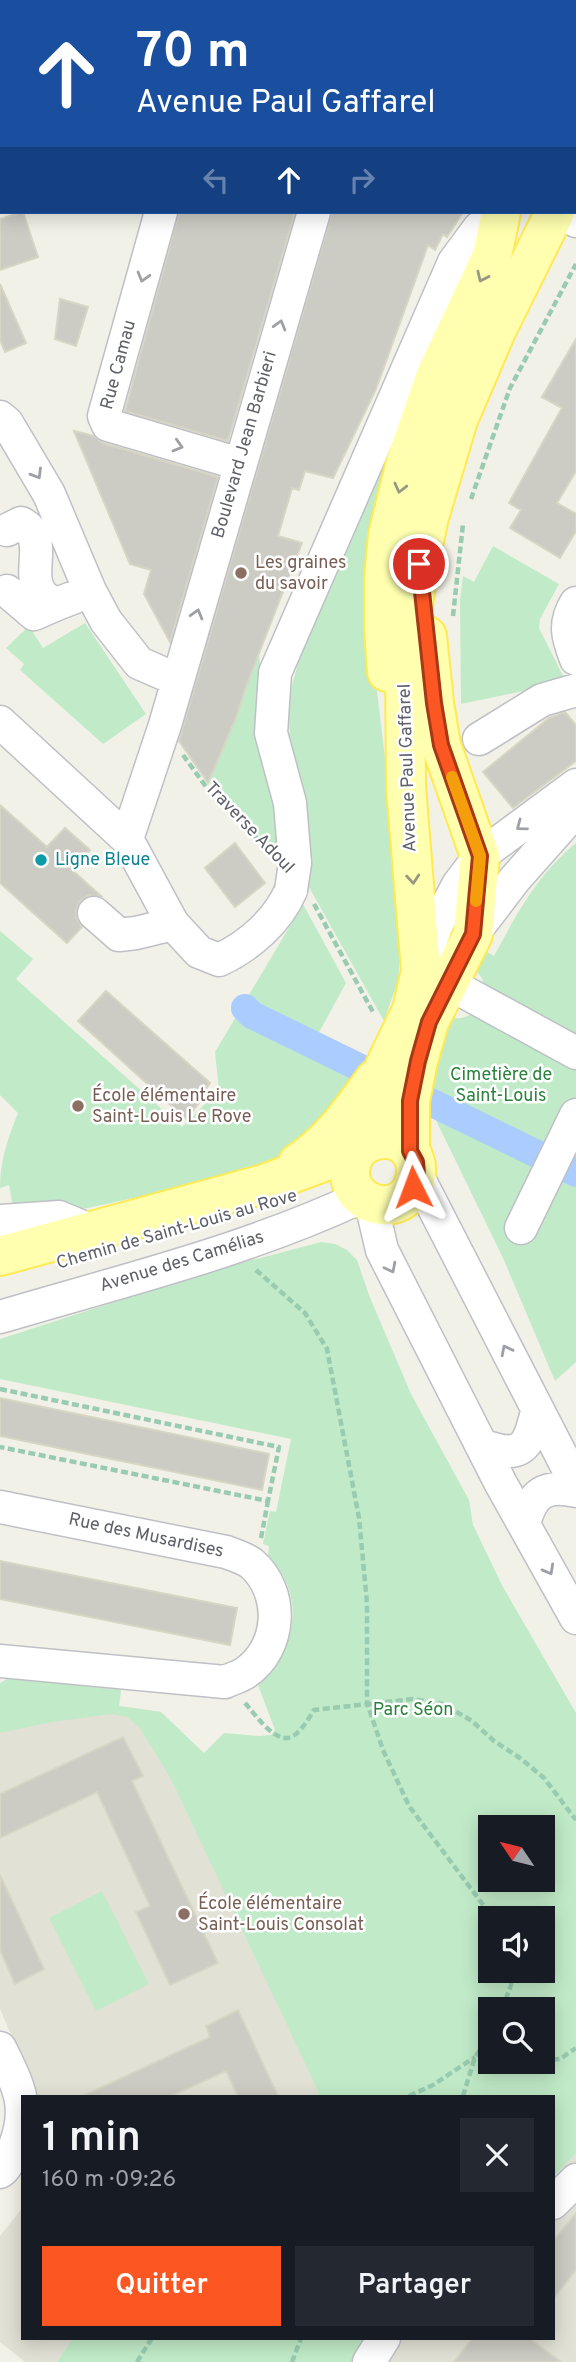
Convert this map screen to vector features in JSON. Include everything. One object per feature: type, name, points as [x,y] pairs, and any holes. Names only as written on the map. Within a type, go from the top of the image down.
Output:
[{"type":"main road","name":"Avenue Paul Gaffarel","points":[[434,977],[406,787],[405,660],[419,564],[429,517],[458,421],[496,331],[554,214]]},
{"type":"main road","points":[[406,787],[388,676],[384,628],[384,579],[388,535],[406,463],[436,375],[492,256],[501,215]]},
{"type":"main road","name":"Avenue Paul Gaffarel","points":[[419,564],[441,745],[480,856],[473,934]]},
{"type":"main road","name":"Chemin de Saint-Louis au Rove","points":[[362,1197],[351,1181],[349,1170],[352,1158],[363,1145],[385,1066],[412,1010],[434,977],[473,934]]},
{"type":"main road","name":"Chemin de Saint-Louis au Rove","points":[[0,1281],[215,1222],[299,1194],[362,1197],[383,1205],[406,1197],[413,1187],[410,1101],[429,1022],[434,977]]},
{"type":"main road","name":"Chemin de Saint-Louis au Rove","points":[[264,1184],[313,1153],[342,1123],[385,1066]]},
{"type":"main road","name":"Chemin de Saint-Louis au Rove","points":[[0,1256],[264,1184],[379,1138],[390,1138],[401,1143],[413,1163]]},
{"type":"street","name":"Rue Camau","points":[[160,214],[104,416],[108,425],[240,464]]},
{"type":"street","name":"Boulevard Jean Barbieri","points":[[178,680],[313,214]]},
{"type":"street","points":[[0,722],[127,839],[173,924],[199,952],[219,960],[239,951],[283,909],[298,883],[289,803],[271,733],[275,673],[454,262],[479,228],[501,215]]},
{"type":"street","points":[[0,417],[49,494],[90,591],[106,621],[139,663],[178,680],[127,839]]},
{"type":"street","points":[[6,530],[21,523],[27,526],[37,543],[35,580],[42,595],[57,604]]},
{"type":"street","points":[[7,591],[34,614],[90,591]]},
{"type":"street","points":[[576,603],[570,613],[568,637],[576,659]]},
{"type":"street","points":[[479,739],[542,700],[576,690]]},
{"type":"street","name":"Chemin de Saint-Louis au Rove","points":[[434,977],[436,926],[458,885],[480,856],[576,785]]},
{"type":"street","name":"Chemin de Saint-Louis au Rove","points":[[473,934],[515,879],[576,810]]},
{"type":"street","points":[[94,913],[119,935],[173,924]]},
{"type":"street","points":[[434,977],[576,1053]]},
{"type":"street","points":[[521,1227],[576,1115]]},
{"type":"street","points":[[413,1163],[576,1484]]},
{"type":"street","points":[[362,1197],[382,1250],[481,1445],[576,1618]]},
{"type":"street","name":"Avenue des Camélias","points":[[0,1317],[236,1246],[315,1218],[362,1197]]},
{"type":"street","points":[[0,1221],[59,1217],[92,1231]]},
{"type":"street","points":[[481,1445],[502,1452],[515,1452],[525,1444],[532,1433],[537,1411]]},
{"type":"street","points":[[524,1524],[528,1508],[539,1494],[558,1487],[576,1491]]},
{"type":"street","name":"Rue des Musardises","points":[[0,1507],[226,1552],[249,1562],[270,1588],[276,1607],[275,1626],[260,1658],[245,1674],[225,1682]]},
{"type":"street","points":[[0,1661],[225,1682]]},
{"type":"street","points":[[0,2048],[19,2088],[21,2102]]},
{"type":"street","points":[[0,2172],[5,2168],[21,2123]]},
{"type":"street","points":[[555,2201],[576,2180]]},
{"type":"street","points":[[369,2362],[383,2340]]},
{"type":"path","points":[[468,508],[510,388],[576,264]]},
{"type":"path","points":[[453,622],[463,520]]},
{"type":"path","name":"Traverse Adoul","points":[[165,725],[206,788],[265,846]]},
{"type":"path","points":[[298,883],[368,1003]]},
{"type":"path","points":[[236,1246],[261,1274],[305,1313],[327,1349],[359,1518],[368,1603],[367,1703],[383,1750],[409,1806],[485,1906]]},
{"type":"path","points":[[0,1389],[279,1447],[268,1501],[0,1447]]},
{"type":"path","points":[[225,1682],[273,1732],[285,1738],[296,1734],[314,1710],[413,1699],[443,1704],[472,1721],[544,1778],[576,1820]]},
{"type":"path","points":[[555,2060],[576,2048]]},
{"type":"path","points":[[463,2095],[478,2053]]},
{"type":"path","points":[[411,2095],[433,2085],[475,2057]]},
{"type":"path","points":[[137,2362],[151,2340]]},
{"type":"path","points":[[292,2362],[300,2340]]},
{"type":"shaded area","name":"École élémentaire Saint-Louis Consolat","points":[[0,1683],[121,1690],[119,1706],[161,1712],[374,2046],[317,2095],[35,2095],[0,2009]]},
{"type":"shaded area","points":[[576,2153],[576,2362],[358,2362],[368,2340],[555,2340],[555,2175]]},
{"type":"shaded area","points":[[21,2210],[21,2340],[72,2340],[57,2362],[25,2362],[0,2342],[0,2236]]},
{"type":"green space","points":[[401,418],[367,608],[395,841],[390,842],[400,958],[398,981],[384,1021],[305,880],[290,748],[289,711],[292,685],[301,653]]},
{"type":"green space","points":[[493,546],[559,584],[540,619],[539,628],[566,682],[461,704],[460,600],[463,576],[474,582]]},
{"type":"green space","points":[[85,623],[146,714],[103,744],[20,670],[24,664],[6,648],[29,626],[43,648]]},
{"type":"green space","points":[[259,652],[267,760],[282,859],[209,782]]},
{"type":"green space","name":"Cimetière de Saint-Louis","points":[[576,843],[576,1362],[555,1381],[503,1258],[429,1106],[424,1089],[451,1017],[468,1016],[475,1011],[484,996],[485,988],[476,971],[487,952],[494,956],[539,881]]},
{"type":"green space","points":[[303,904],[346,983],[311,1047],[359,1072],[327,1117],[286,1155],[233,1176],[74,1211],[13,1207],[9,1185],[0,1188],[5,1149],[18,1113],[0,1095],[0,931],[33,959],[16,979],[182,1127],[219,1090],[215,1052]]},
{"type":"green space","name":"Parc Séon","points":[[321,1242],[335,1244],[347,1250],[357,1260],[411,1394],[469,1500],[473,1525],[503,1587],[576,1713],[576,2153],[555,2175],[555,2095],[317,2095],[319,2093],[171,1779],[140,1728],[127,1717],[112,1714],[52,1722],[0,1733],[0,1683],[10,1677],[121,1690],[119,1706],[161,1712],[204,1753],[224,1733],[271,1735],[275,1730],[258,1685],[282,1654],[289,1638],[292,1605],[280,1571],[268,1555],[269,1546],[263,1544],[270,1511],[276,1512],[291,1439],[0,1379],[0,1339],[207,1272]]},
{"type":"green space","points":[[102,1891],[149,1984],[96,2011],[49,1918]]},
{"type":"green space","points":[[72,2340],[368,2340],[358,2362],[57,2362]]},
{"type":"building","points":[[24,214],[38,257],[0,270],[0,219]]},
{"type":"building","points":[[178,214],[294,214],[228,441],[125,411]]},
{"type":"building","points":[[331,214],[462,214],[447,237],[443,234],[435,250],[428,245],[376,389],[333,478],[305,471],[299,490],[292,488],[278,536],[302,543],[235,720],[208,783],[179,741]]},
{"type":"building","points":[[0,284],[26,343],[5,352],[0,340]]},
{"type":"building","points":[[60,299],[88,307],[76,346],[55,339]]},
{"type":"building","points":[[576,339],[576,471],[557,503],[576,514],[576,531],[560,558],[510,528],[521,510],[509,503],[562,408],[542,397]]},
{"type":"building","points":[[74,431],[94,436],[103,443],[218,477],[170,642],[144,594],[151,570],[130,564]]},
{"type":"building","points":[[565,712],[576,725],[576,761],[513,808],[483,772],[549,718]]},
{"type":"building","name":"Ligne Bleue","points":[[0,805],[47,847],[65,828],[90,850],[72,870],[101,896],[89,895],[80,901],[76,918],[82,927],[67,943],[0,883]]},
{"type":"building","points":[[235,843],[265,883],[235,907],[205,868]]},
{"type":"building","points":[[106,991],[210,1083],[206,1089],[208,1092],[186,1119],[78,1021]]},
{"type":"building","points":[[0,1398],[269,1454],[262,1490],[0,1436]]},
{"type":"building","points":[[0,1561],[237,1608],[230,1645],[0,1599]]},
{"type":"building","points":[[123,1737],[143,1776],[132,1781],[218,1963],[170,1985],[136,1912],[150,1906],[97,1792],[0,1838],[0,1794]]},
{"type":"building","points":[[0,1875],[44,1969],[15,1984],[0,1950]]},
{"type":"building","points":[[238,2010],[278,2095],[238,2095],[226,2071],[173,2095],[85,2095],[210,2037],[206,2026]]},
{"type":"building","points":[[576,2213],[576,2270],[555,2296],[555,2239]]},
{"type":"building","points":[[471,2340],[532,2340],[561,2362],[454,2362]]},
{"type":"waterway","points":[[245,1008],[252,1015],[576,1173]]},
{"type":"slow traffic","points":[[452,777],[480,856],[476,901]]},
{"type":"place","name":"Les graines du savoir","points":[[241,573]]},
{"type":"place","name":"Ligne Bleue","points":[[41,860]]},
{"type":"place","name":"École élémentaire Saint-Louis Le Rove","points":[[78,1106]]},
{"type":"place","name":"École élémentaire Saint-Louis Consolat","points":[[184,1914]]},
{"type":"route","points":[[413,1187],[417,1175],[416,1162],[410,1151],[410,1101],[418,1061],[429,1022],[473,934],[480,856],[441,745],[419,564]]}]
